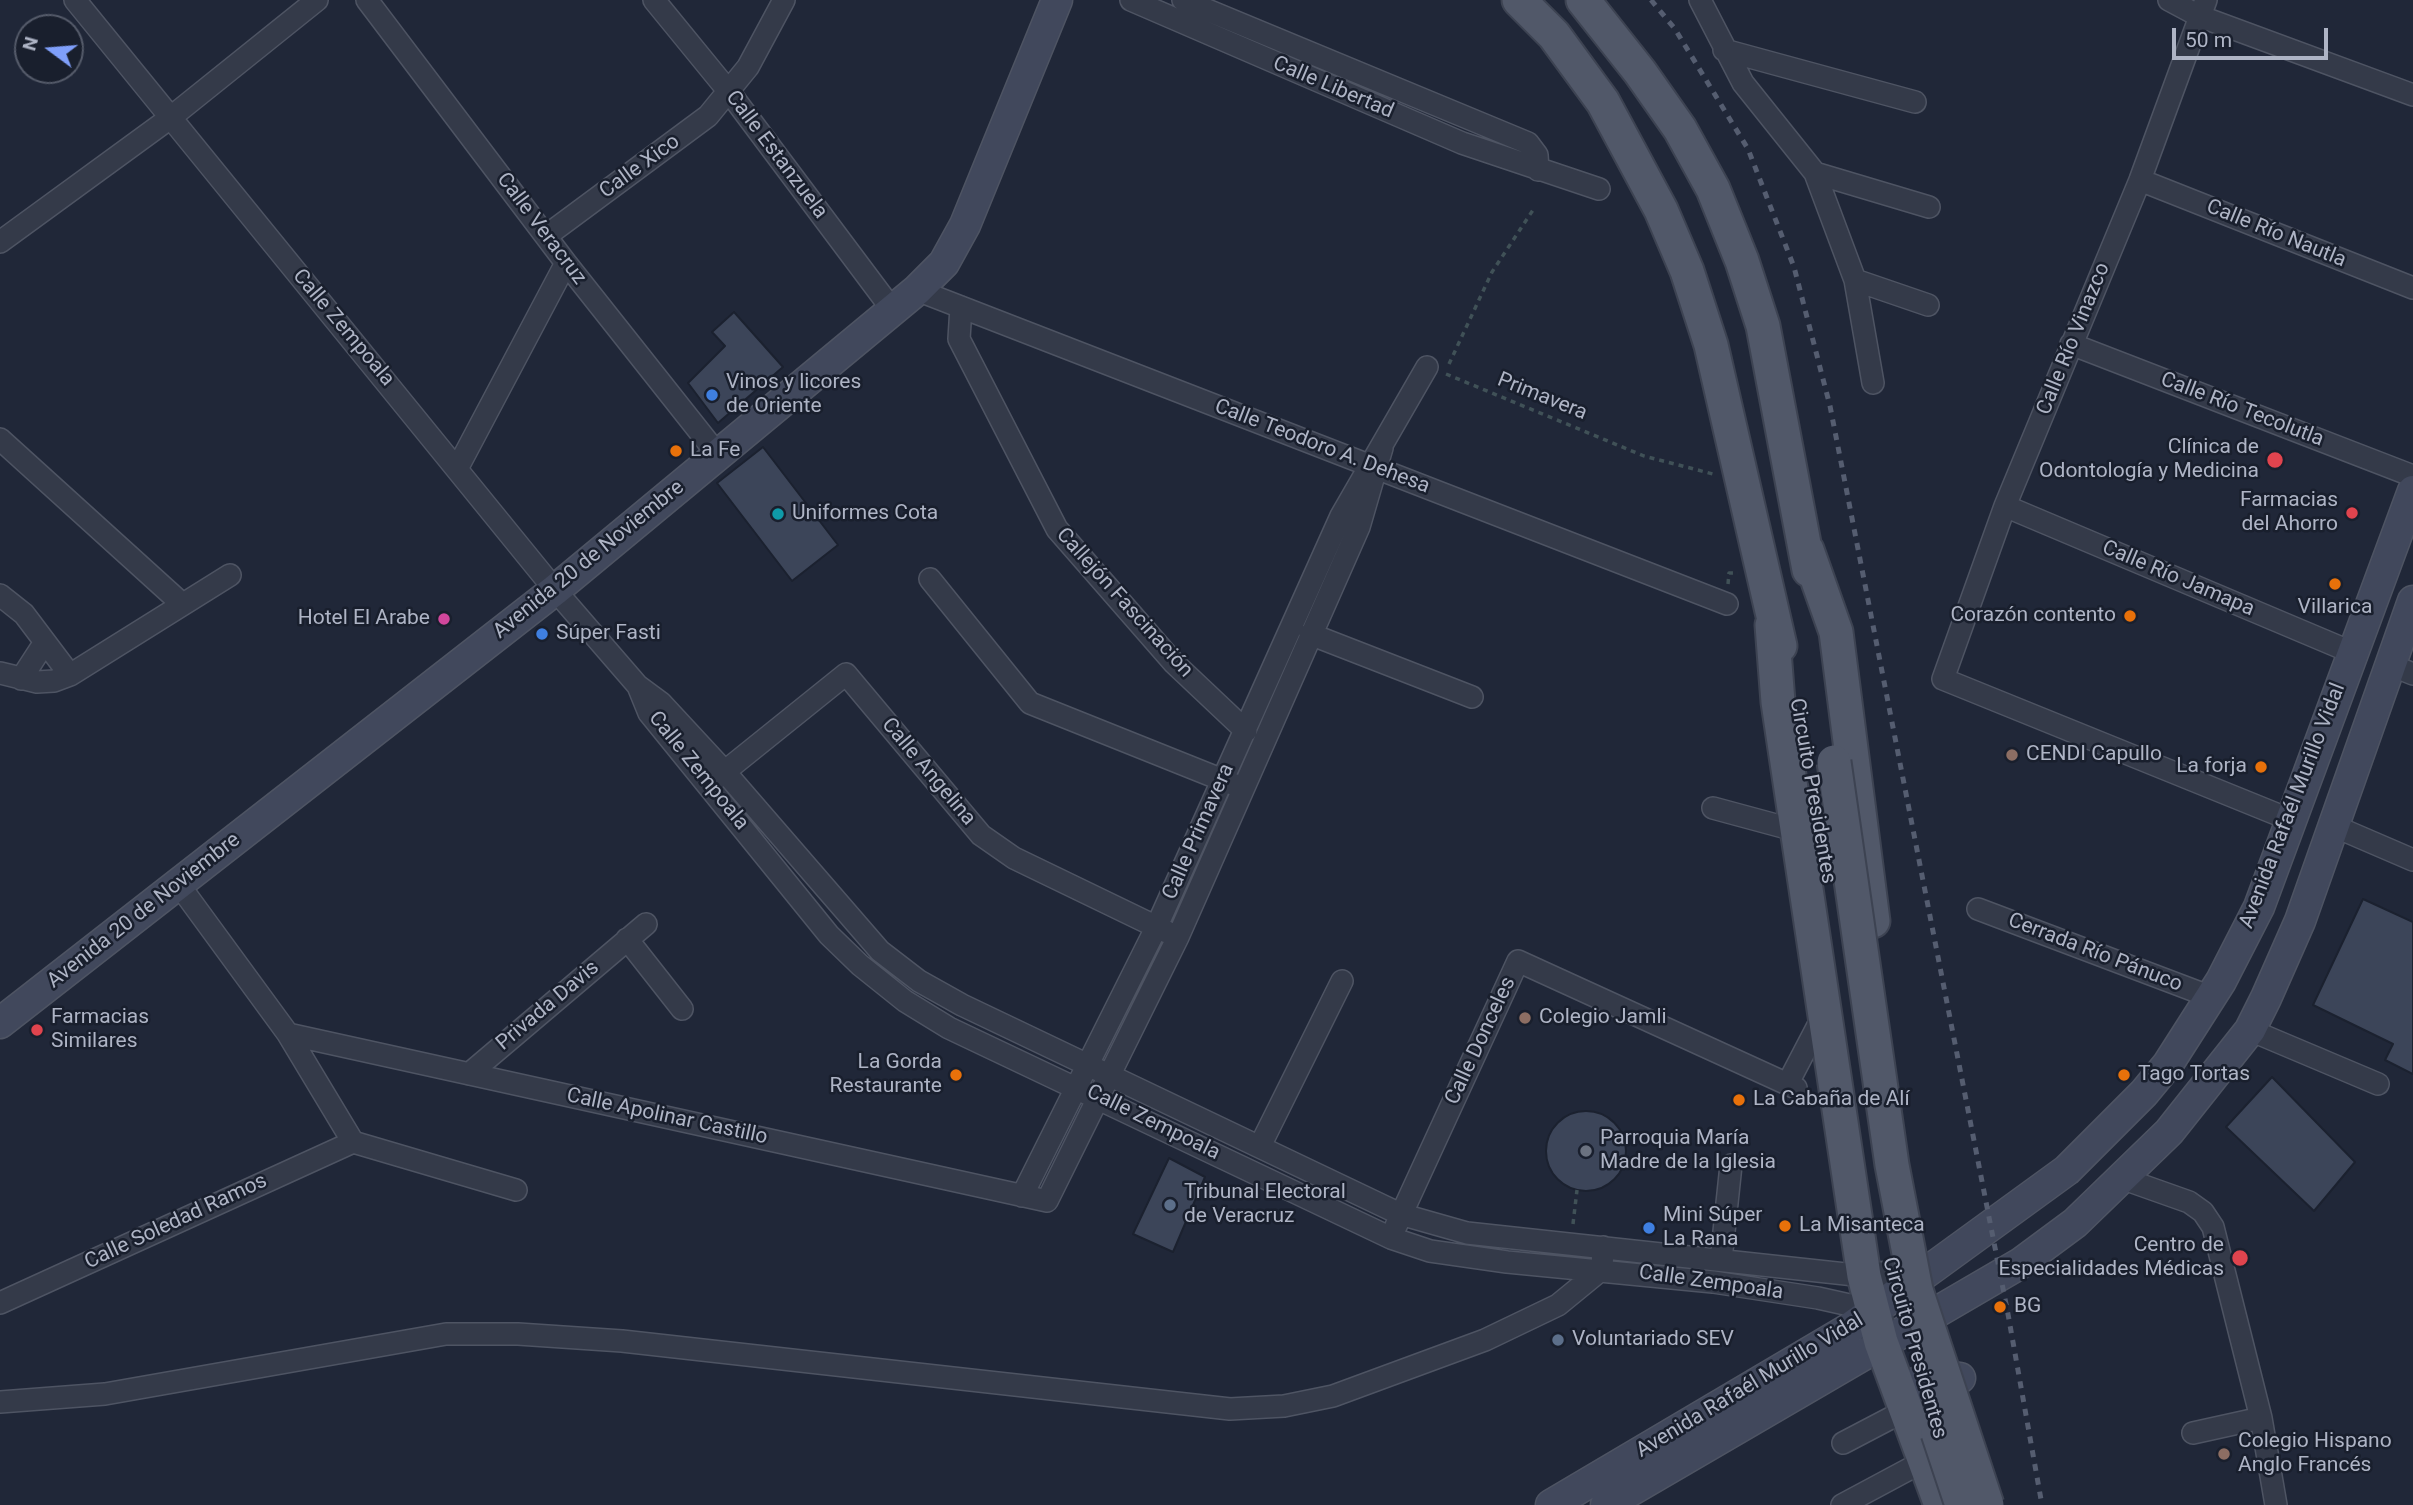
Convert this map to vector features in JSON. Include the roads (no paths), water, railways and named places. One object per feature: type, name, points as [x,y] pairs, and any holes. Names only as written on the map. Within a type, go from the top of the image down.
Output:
[{"type":"main road","name":"Avenida 20 de Noviembre","points":[[0,1023],[555,590],[894,312],[944,264],[965,225],[1057,0]]},
{"type":"main road","name":"Circuito Presidentes","points":[[1520,0],[1554,35],[1602,102],[1661,210],[1687,271],[1711,345],[1772,625],[1823,767],[1909,1259],[1928,1330],[1987,1505]]},
{"type":"main road","name":"Circuito Presidentes","points":[[1583,0],[1640,72],[1680,130],[1713,189],[1763,326],[1807,550],[1823,767],[1886,1256],[1909,1344],[1962,1505]]},
{"type":"main road","name":"Avenida Rafaél Murillo Vidal","points":[[1606,1505],[1756,1400],[1816,1350],[2067,1170],[2119,1121],[2168,1064],[2211,997],[2259,907],[2351,652],[2413,491]]},
{"type":"main road","points":[[1807,550],[1836,632],[1897,1112],[1927,1270],[1959,1378],[2004,1505]]},
{"type":"main road","name":"Avenida Rafaél Murillo Vidal","points":[[1551,1505],[1756,1400],[1881,1342],[2021,1263],[2075,1223],[2124,1179],[2169,1132],[2250,1030],[2300,921],[2334,827],[2402,669],[2413,601]]},
{"type":"main road","points":[[1772,625],[1779,702],[1864,1276],[1881,1342],[1941,1505]]},
{"type":"main road","points":[[1841,1122],[1857,1135],[1878,1135],[1887,1130],[1897,1112]]},
{"type":"main road","points":[[1904,1403],[1918,1382],[1940,1375],[1959,1378]]},
{"type":"street","name":"Calle Zempoala","points":[[75,0],[458,467],[555,590],[638,686],[661,703],[829,935],[860,965],[905,1001],[949,1028],[1077,1086],[1391,1238],[1430,1251],[1713,1282],[1818,1298],[1872,1310],[1939,1308]]},
{"type":"street","points":[[0,242],[170,118],[317,0]]},
{"type":"street","name":"Calle Veracruz","points":[[367,0],[566,263],[718,455]]},
{"type":"street","name":"Calle Estanzuela","points":[[654,0],[730,93],[894,312]]},
{"type":"street","name":"Calle Xico","points":[[546,236],[708,117],[730,93],[748,67],[784,0]]},
{"type":"street","name":"Calle Libertad","points":[[1183,0],[1528,142],[1537,155],[1538,170]]},
{"type":"street","points":[[1700,0],[1742,83],[1815,173],[1855,280],[1873,383]]},
{"type":"street","points":[[2169,0],[2202,8],[2413,95]]},
{"type":"street","name":"Calle Libertad","points":[[1134,1],[1462,143],[1599,189]]},
{"type":"street","name":"Calle Río Vinazco","points":[[2202,8],[2140,180],[2005,506],[1943,679],[2291,820]]},
{"type":"street","points":[[1724,50],[1915,102]]},
{"type":"street","points":[[1815,173],[1929,207]]},
{"type":"street","name":"Calle Río Nautla","points":[[2140,180],[2413,288]]},
{"type":"street","points":[[458,467],[566,263]]},
{"type":"street","points":[[1855,280],[1928,305]]},
{"type":"street","name":"Calle Teodoro A. Dehesa","points":[[917,290],[1376,461],[1727,604]]},
{"type":"street","name":"Callejón Fascinación","points":[[961,307],[959,339],[1057,530],[1174,663],[1246,731]]},
{"type":"street","name":"Calle Río Tecolutla","points":[[2071,344],[2413,476]]},
{"type":"street","points":[[1376,461],[1436,370]]},
{"type":"street","points":[[0,439],[181,603]]},
{"type":"street","name":"Calle Primavera","points":[[1046,1200],[1178,937],[1359,527],[1376,461]]},
{"type":"street","name":"Calle Primavera","points":[[1023,1196],[1087,1062],[1156,928],[1341,516],[1376,461]]},
{"type":"street","name":"Calle Río Jamapa","points":[[2005,506],[2351,652]]},
{"type":"street","points":[[10,676],[54,681],[70,675],[181,603],[230,575]]},
{"type":"street","points":[[930,579],[1030,703],[1244,788]]},
{"type":"street","points":[[0,595],[24,614],[70,675]]},
{"type":"street","points":[[1310,634],[1472,697]]},
{"type":"street","points":[[10,676],[45,642]]},
{"type":"street","name":"Calle Angelina","points":[[717,778],[846,674],[981,835],[1014,858],[1178,937]]},
{"type":"street","name":"Calle Zempoala","points":[[717,778],[880,951],[919,981],[962,1005],[1087,1062],[1400,1214],[1467,1233],[1864,1276],[1885,1277],[1927,1270]]},
{"type":"street","points":[[1713,808],[1798,831]]},
{"type":"street","points":[[2334,827],[2413,860]]},
{"type":"street","points":[[178,885],[288,1034],[353,1142],[516,1190]]},
{"type":"street","name":"Cerrada Río Pánuco","points":[[1978,909],[2211,997]]},
{"type":"street","name":"Privada Davis","points":[[469,1074],[646,924]]},
{"type":"street","points":[[626,939],[681,1009]]},
{"type":"street","name":"Calle Donceles","points":[[1391,1238],[1518,961],[1792,1085],[1826,1010]]},
{"type":"street","points":[[1260,1146],[1342,981]]},
{"type":"street","points":[[2250,1030],[2378,1084]]},
{"type":"street","name":"Calle Apolinar Castillo","points":[[288,1034],[1046,1200]]},
{"type":"street","name":"Calle Soledad Ramos","points":[[0,1303],[353,1142]]},
{"type":"street","points":[[1721,1259],[1731,1165]]},
{"type":"street","points":[[2124,1179],[2189,1202],[2203,1212],[2213,1227],[2260,1418],[2276,1505]]},
{"type":"street","points":[[0,1402],[105,1394],[446,1334],[518,1334],[622,1340],[1230,1409],[1284,1406],[1333,1396],[1485,1340],[1558,1305],[1602,1269],[1603,1247]]},
{"type":"street","points":[[1843,1443],[1904,1403]]},
{"type":"street","points":[[2193,1433],[2260,1418]]},
{"type":"street","points":[[1842,1505],[1926,1460]]},
{"type":"railway","points":[[1651,0],[1675,29],[1748,149],[1794,267],[1830,406],[2008,1314],[2042,1505]]},
{"type":"place","name":"Vinos y licores de Oriente","points":[[712,395]]},
{"type":"place","name":"La Fe","points":[[676,451]]},
{"type":"place","name":"Clínica de Odontología y Medicina","points":[[2275,460]]},
{"type":"place","name":"Farmacias del Ahorro","points":[[2352,513]]},
{"type":"place","name":"Uniformes Cota","points":[[778,514]]},
{"type":"place","name":"Villarica","points":[[2335,584]]},
{"type":"place","name":"Corazón contento","points":[[2130,616]]},
{"type":"place","name":"Hotel El Arabe","points":[[444,619]]},
{"type":"place","name":"Súper Fasti","points":[[542,634]]},
{"type":"place","name":"CENDI Capullo","points":[[2012,755]]},
{"type":"place","name":"La forja","points":[[2261,767]]},
{"type":"place","name":"Colegio Jamli","points":[[1525,1018]]},
{"type":"place","name":"Farmacias Similares","points":[[37,1030]]},
{"type":"place","name":"La Gorda Restaurante","points":[[956,1075]]},
{"type":"place","name":"Tago Tortas","points":[[2124,1075]]},
{"type":"place","name":"La Cabaña de Alí","points":[[1739,1100]]},
{"type":"place","name":"Parroquia María Madre de la Iglesia","points":[[1586,1151]]},
{"type":"place","name":"Tribunal Electoral de Veracruz","points":[[1170,1205]]},
{"type":"place","name":"La Misanteca","points":[[1785,1226]]},
{"type":"place","name":"Mini Súper La Rana","points":[[1649,1228]]},
{"type":"place","name":"Centro de Especialidades Médicas","points":[[2240,1258]]},
{"type":"place","name":"BG","points":[[2000,1307]]},
{"type":"place","name":"Voluntariado SEV","points":[[1558,1340]]},
{"type":"place","name":"Colegio Hispano Anglo Francés","points":[[2224,1454]]}]
